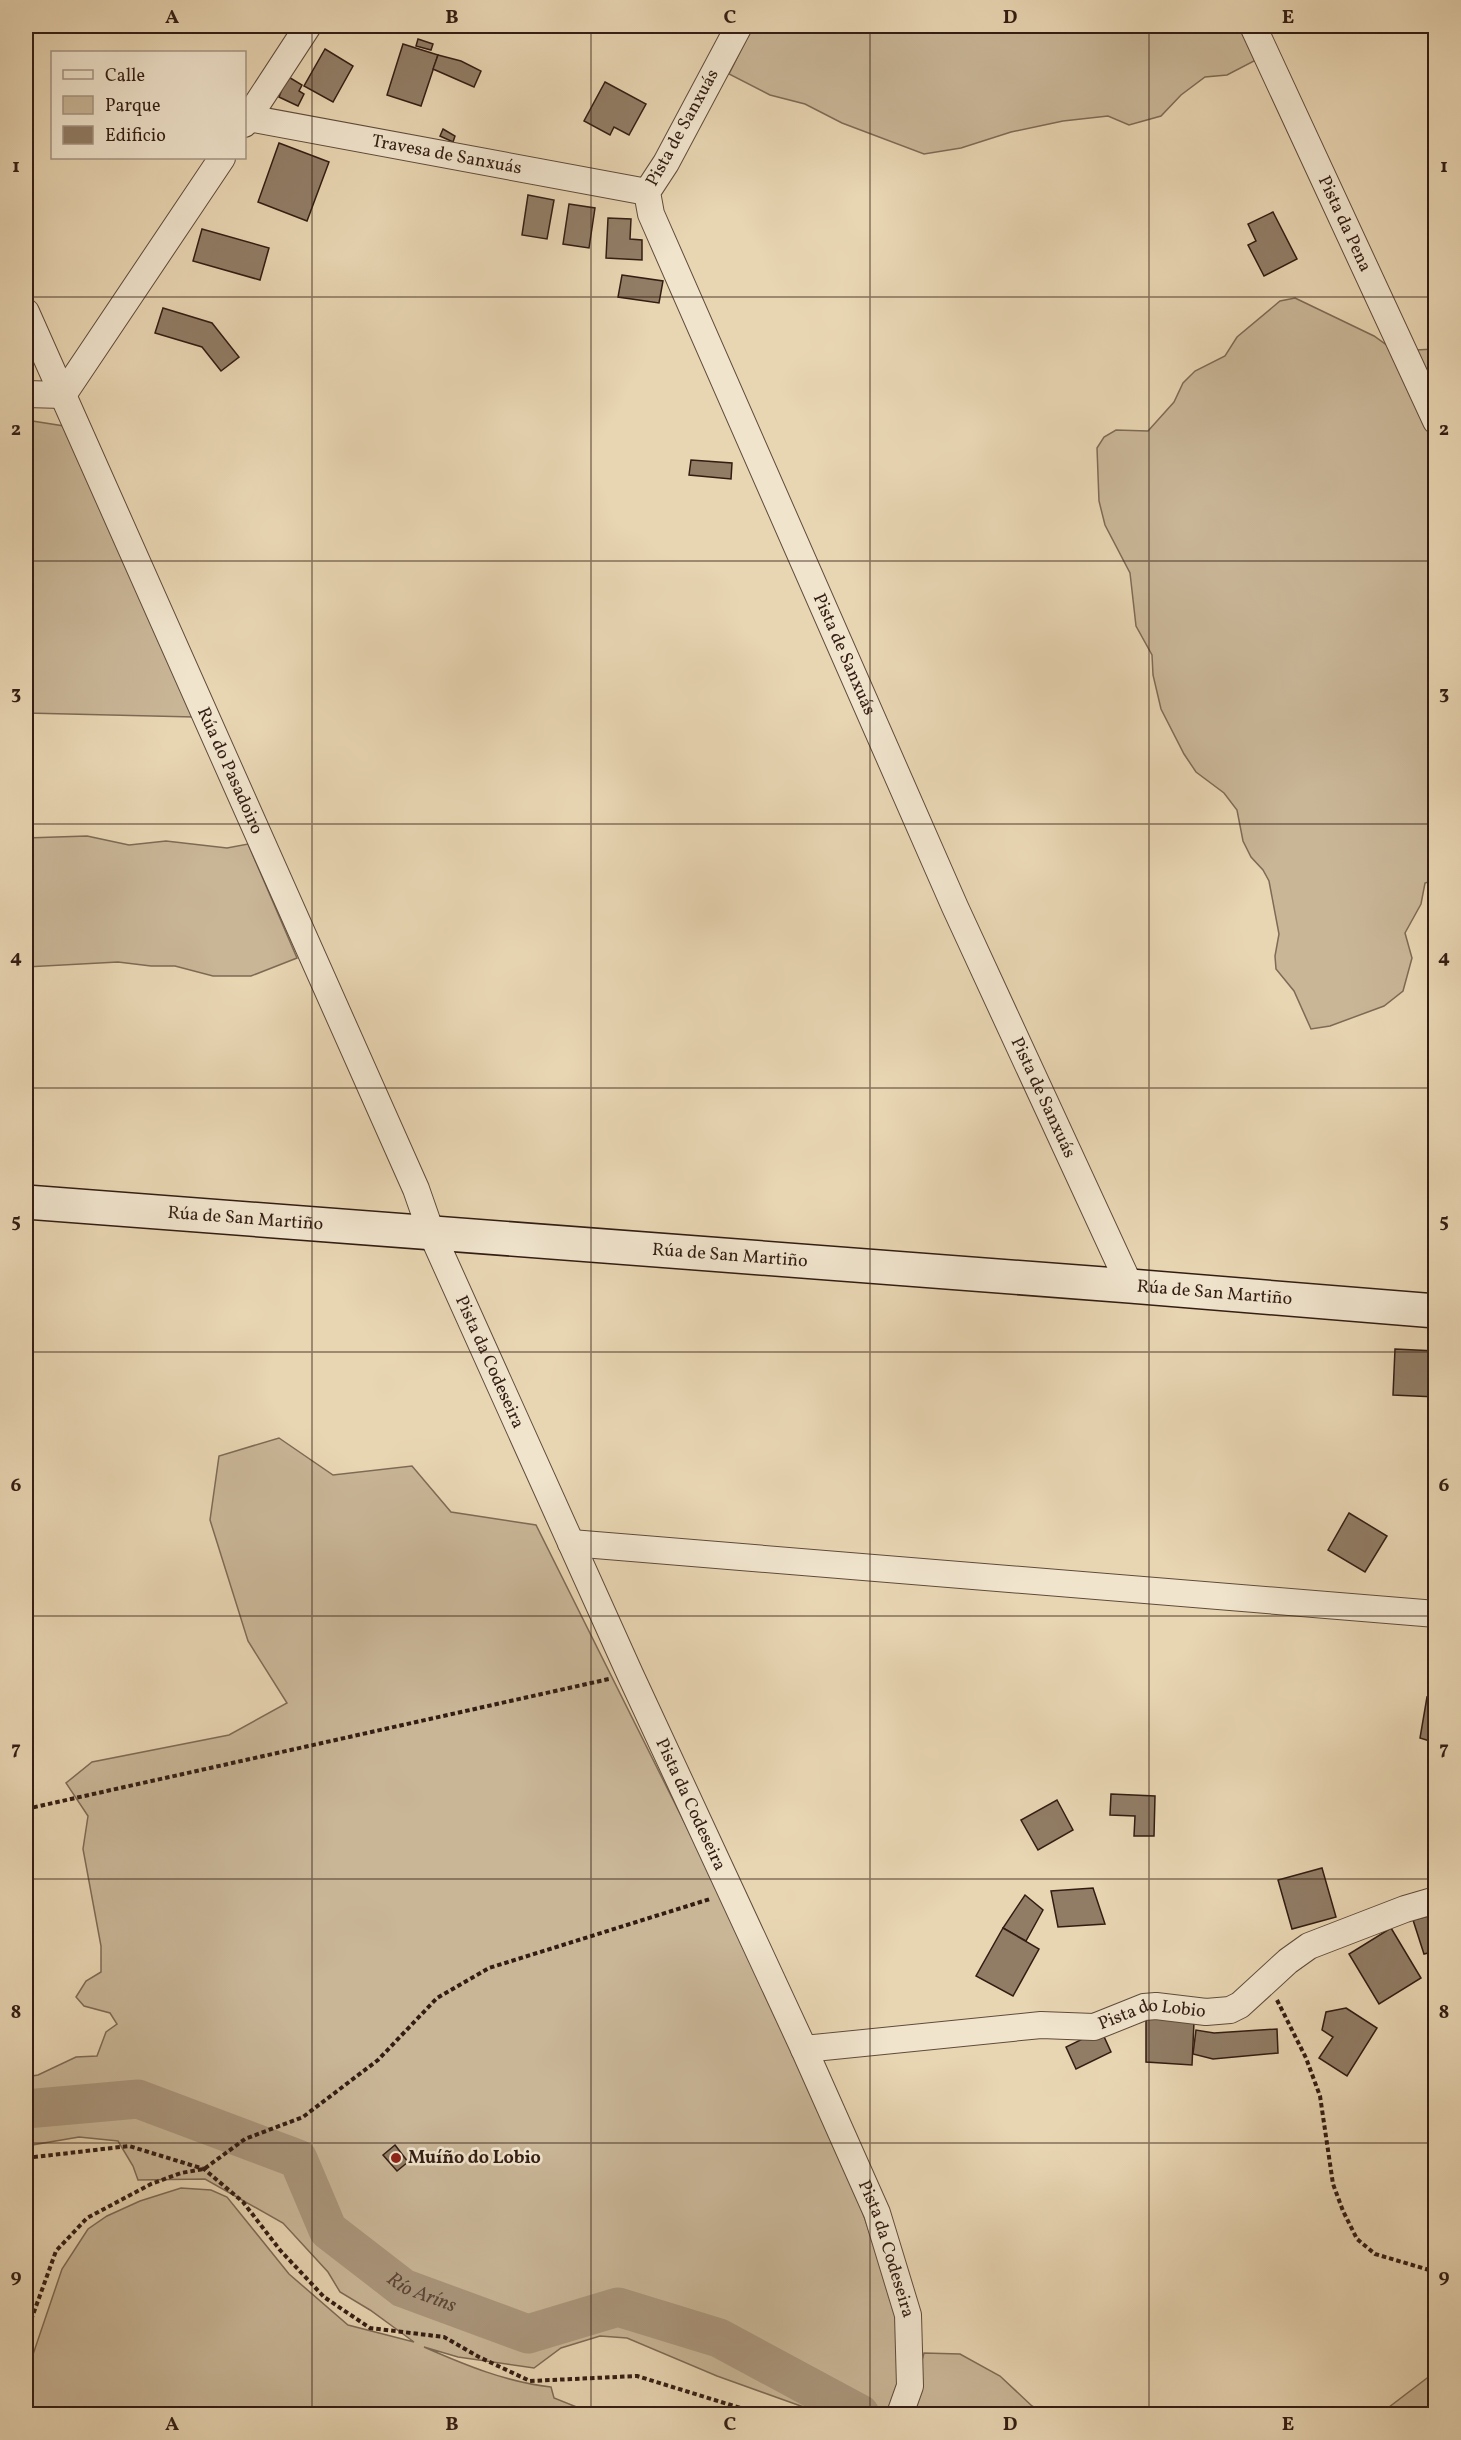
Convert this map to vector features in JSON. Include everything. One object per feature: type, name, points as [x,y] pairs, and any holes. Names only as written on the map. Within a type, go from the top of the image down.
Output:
[{"type":"street","name":"Travesa de Sanxuás","points":[[308,26],[246,121],[647,192]]},
{"type":"street","name":"Pista de Sanxuás","points":[[739,26],[666,163],[647,192],[651,214],[907,798],[1130,1286]]},
{"type":"street","name":"Pista da Pena","points":[[1253,26],[1436,421]]},
{"type":"street","points":[[26,394],[63,395],[221,159]]},
{"type":"street","name":"Rúa do Pasadoiro","points":[[26,312],[416,1189],[431,1232]]},
{"type":"street","name":"Rúa de San Martiño","points":[[26,1202],[1436,1311]]},
{"type":"street","name":"Pista da Codeseira","points":[[431,1232],[877,2213],[908,2315],[910,2386],[900,2415]]},
{"type":"street","points":[[571,1543],[1436,1614]]},
{"type":"street","name":"Pista do Lobio","points":[[804,2049],[1041,2025],[1094,2027],[1133,2010],[1156,2006],[1219,2012],[1240,2005],[1288,1961],[1309,1946],[1405,1909],[1436,1900]]},
{"type":"path","points":[[26,1809],[630,1674]]},
{"type":"path","points":[[26,2334],[56,2251],[87,2218],[151,2184],[181,2173],[204,2169],[245,2139],[303,2117],[378,2060],[437,1998],[489,1968],[732,1892]]},
{"type":"path","points":[[1267,1981],[1306,2058],[1320,2096],[1333,2184],[1342,2211],[1357,2239],[1376,2254],[1436,2272]]},
{"type":"path","points":[[26,2158],[129,2146],[204,2169],[243,2202],[279,2250],[324,2297],[370,2328],[444,2337],[479,2357],[530,2381],[636,2376],[690,2391],[760,2415]]},
{"type":"green space","points":[[753,26],[1241,26],[1256,60],[1227,75],[1205,77],[1181,95],[1161,116],[1129,125],[1108,116],[1063,121],[1011,132],[961,148],[924,154],[842,123],[805,104],[770,95],[729,74]]},
{"type":"green space","points":[[1295,298],[1374,336],[1395,351],[1435,349],[1435,880],[1425,883],[1421,904],[1405,933],[1412,958],[1403,991],[1384,1006],[1330,1026],[1311,1029],[1294,991],[1276,969],[1275,956],[1279,934],[1269,881],[1251,857],[1243,841],[1237,810],[1224,793],[1196,772],[1161,709],[1153,675],[1152,655],[1136,626],[1130,573],[1105,525],[1099,501],[1097,448],[1104,437],[1116,430],[1148,431],[1174,402],[1183,383],[1195,371],[1225,356],[1237,337],[1280,301]]},
{"type":"green space","points":[[26,420],[64,426],[194,717],[26,713]]},
{"type":"green space","points":[[87,836],[129,845],[166,841],[227,848],[248,844],[297,958],[251,976],[213,976],[175,966],[118,962],[26,967],[26,838]]},
{"type":"green space","points":[[279,1438],[333,1475],[412,1466],[451,1512],[536,1525],[739,1932],[863,2213],[892,2300],[898,2330],[920,2368],[924,2353],[960,2354],[1000,2376],[1032,2406],[1047,2414],[823,2414],[717,2376],[627,2338],[600,2336],[561,2348],[534,2368],[458,2357],[424,2347],[502,2377],[551,2387],[554,2398],[589,2412],[603,2414],[26,2414],[26,2375],[62,2269],[88,2229],[107,2216],[140,2201],[181,2188],[211,2190],[227,2197],[289,2274],[348,2325],[414,2342],[370,2310],[340,2292],[328,2272],[283,2223],[205,2179],[138,2180],[133,2166],[118,2141],[79,2137],[26,2146],[26,2077],[38,2075],[76,2057],[97,2056],[106,2032],[117,2024],[110,2013],[84,2006],[76,1997],[86,1981],[101,1972],[101,1946],[83,1849],[88,1816],[66,1783],[92,1762],[229,1735],[287,1703],[248,1641],[210,1520],[219,1456]]},
{"type":"green space","points":[[1435,2372],[1435,2414],[1380,2414]]},
{"type":"building","points":[[418,39],[433,44],[431,50],[416,46]]},
{"type":"building","points":[[403,44],[438,55],[421,106],[387,95]]},
{"type":"building","points":[[325,49],[353,66],[333,102],[304,86]]},
{"type":"building","points":[[438,55],[461,61],[481,71],[474,87],[433,69]]},
{"type":"building","points":[[287,76],[302,85],[299,91],[304,94],[298,106],[279,97]]},
{"type":"building","points":[[605,82],[646,104],[629,135],[614,127],[610,135],[584,121]]},
{"type":"building","points":[[443,129],[455,136],[453,142],[440,136]]},
{"type":"building","points":[[279,143],[329,162],[307,221],[258,202]]},
{"type":"building","points":[[528,195],[554,200],[547,239],[522,235]]},
{"type":"building","points":[[569,204],[595,208],[589,248],[563,244]]},
{"type":"building","points":[[1273,212],[1297,259],[1264,276],[1248,245],[1256,241],[1248,224]]},
{"type":"building","points":[[608,218],[631,219],[630,239],[642,240],[642,260],[606,258]]},
{"type":"building","points":[[202,229],[269,248],[260,280],[193,261]]},
{"type":"building","points":[[622,275],[663,281],[659,303],[618,297]]},
{"type":"building","points":[[163,308],[212,323],[239,357],[221,371],[202,347],[155,333]]},
{"type":"building","points":[[691,460],[732,463],[731,479],[689,475]]},
{"type":"building","points":[[1395,1349],[1436,1351],[1436,1397],[1393,1395]]},
{"type":"building","points":[[1349,1513],[1387,1536],[1365,1572],[1328,1550]]},
{"type":"building","points":[[1427,1697],[1436,1699],[1436,1743],[1420,1738]]},
{"type":"building","points":[[1111,1794],[1155,1796],[1154,1836],[1134,1836],[1135,1816],[1110,1815]]},
{"type":"building","points":[[1057,1800],[1073,1830],[1038,1850],[1021,1820]]},
{"type":"building","points":[[1322,1868],[1336,1917],[1292,1929],[1278,1880]]},
{"type":"building","points":[[1093,1888],[1105,1924],[1058,1927],[1051,1891]]},
{"type":"building","points":[[1025,1895],[1043,1910],[1026,1941],[1003,1928]]},
{"type":"building","points":[[1436,1914],[1436,1951],[1424,1954],[1413,1920]]},
{"type":"building","points":[[1003,1928],[1039,1949],[1013,1996],[976,1976]]},
{"type":"building","points":[[1391,1928],[1421,1978],[1379,2004],[1349,1954]]},
{"type":"building","points":[[1346,2008],[1377,2028],[1347,2076],[1319,2058],[1333,2037],[1322,2030],[1326,2012]]},
{"type":"building","points":[[1146,2017],[1194,2022],[1192,2065],[1146,2062]]},
{"type":"building","points":[[1277,2029],[1278,2053],[1213,2059],[1193,2054],[1196,2030],[1214,2033]]},
{"type":"building","points":[[1101,2030],[1111,2052],[1076,2069],[1066,2047]]},
{"type":"building","name":"Muíño do Lobio","points":[[395,2145],[408,2162],[397,2171],[383,2155]]},
{"type":"waterway","name":"Río Aríns","points":[[26,2109],[138,2099],[298,2159],[328,2230],[403,2288],[528,2334],[618,2307],[719,2338],[860,2414]]},
{"type":"place","name":"Muíño do Lobio","points":[[396,2158]]}]
